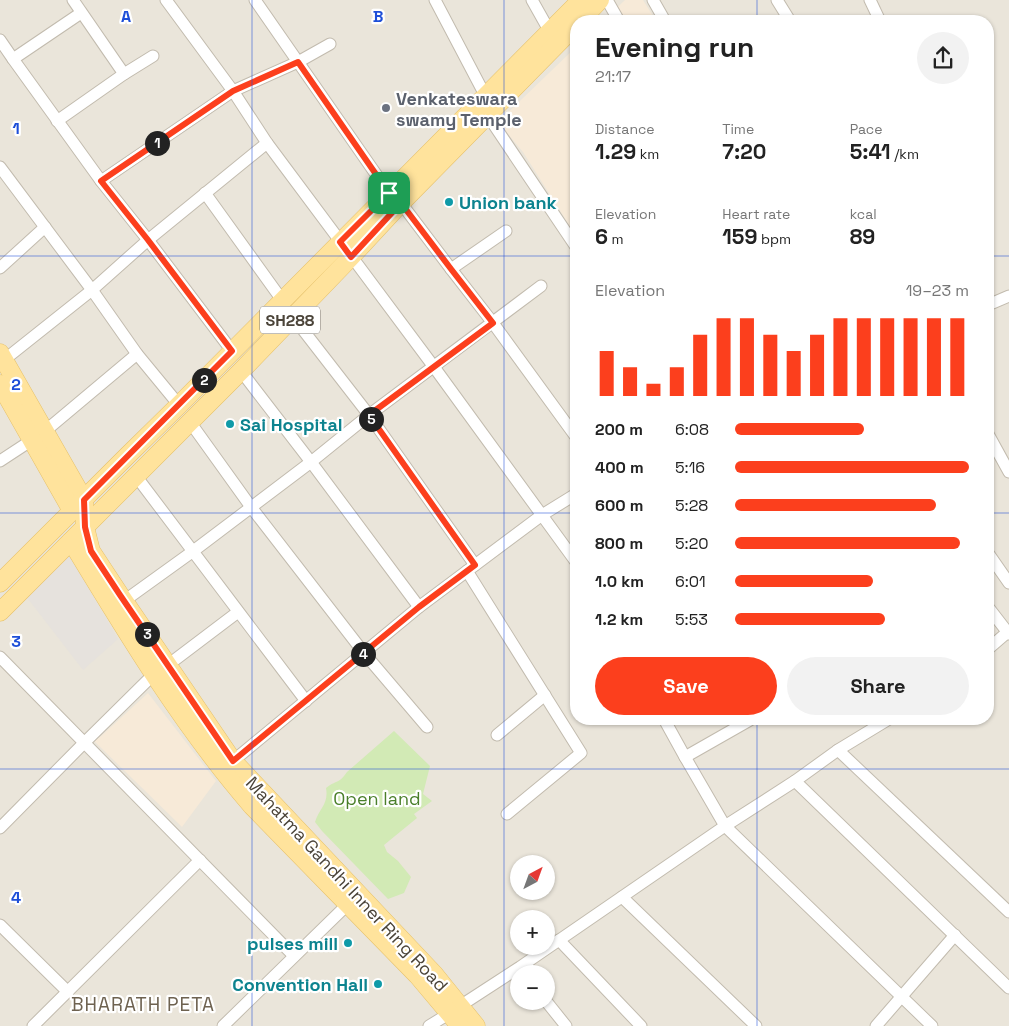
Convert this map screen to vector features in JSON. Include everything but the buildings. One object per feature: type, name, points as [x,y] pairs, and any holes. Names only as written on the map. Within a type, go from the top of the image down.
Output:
[{"type":"main road","name":"SH288","points":[[0,612],[241,371],[351,257],[395,198],[486,97],[580,0]]},
{"type":"main road","points":[[586,15],[600,0]]},
{"type":"main road","name":"SH288","points":[[0,583],[340,242],[395,198],[488,116],[570,31]]},
{"type":"main road","name":"Mahatma Gandhi Inner Ring Road","points":[[2,356],[38,436],[78,505],[91,551],[124,601],[212,758],[252,806],[417,975],[457,1015],[476,1026]]},
{"type":"main road","name":"Mahatma Gandhi Inner Ring Road","points":[[0,384],[38,436]]},
{"type":"main road","points":[[199,385],[212,400]]},
{"type":"main road","name":"Mahatma Gandhi Inner Ring Road","points":[[71,541],[161,670],[233,761],[434,974],[457,1015]]},
{"type":"street","points":[[73,0],[124,74]]},
{"type":"street","points":[[166,0],[233,91],[267,143],[570,554]]},
{"type":"street","points":[[255,0],[395,198],[493,323],[570,429]]},
{"type":"street","points":[[435,0],[486,97]]},
{"type":"street","points":[[532,0],[550,32]]},
{"type":"street","points":[[607,0],[616,15]]},
{"type":"street","points":[[653,0],[662,15]]},
{"type":"street","points":[[777,0],[786,15]]},
{"type":"street","points":[[870,0],[877,15]]},
{"type":"street","points":[[12,59],[81,13]]},
{"type":"street","points":[[0,40],[101,181],[232,351]]},
{"type":"street","points":[[101,181],[233,91],[298,62],[330,44]]},
{"type":"street","points":[[57,121],[153,56]]},
{"type":"street","points":[[488,116],[570,237]]},
{"type":"street","points":[[2,356],[92,290],[148,240],[267,143]]},
{"type":"street","points":[[1,171],[92,290],[137,354],[179,405]]},
{"type":"street","points":[[205,193],[282,300]]},
{"type":"street","points":[[0,268],[45,227]]},
{"type":"street","points":[[451,269],[506,231]]},
{"type":"street","points":[[124,601],[192,552],[311,462],[369,415],[541,286]]},
{"type":"street","points":[[994,300],[1009,296]]},
{"type":"street","points":[[293,317],[369,415],[471,568],[545,695],[581,752],[507,814]]},
{"type":"street","points":[[0,460],[38,436],[137,354]]},
{"type":"street","points":[[241,371],[419,607]]},
{"type":"street","points":[[190,422],[251,507],[364,653],[427,727]]},
{"type":"street","points":[[994,445],[1009,472]]},
{"type":"street","points":[[136,476],[306,701]]},
{"type":"street","points":[[233,761],[419,607],[542,515],[570,498]]},
{"type":"street","points":[[994,562],[1009,583]]},
{"type":"street","points":[[0,828],[84,743],[161,670],[238,612]]},
{"type":"street","points":[[994,615],[1008,633],[994,644]]},
{"type":"street","points":[[0,657],[294,956]]},
{"type":"street","points":[[497,735],[545,695]]},
{"type":"street","points":[[667,725],[725,826],[932,1026]]},
{"type":"street","points":[[685,757],[741,725]]},
{"type":"street","points":[[528,965],[559,940],[725,826],[795,781],[838,750],[879,725]]},
{"type":"street","points":[[838,750],[1009,912]]},
{"type":"street","points":[[795,781],[1009,988]]},
{"type":"street","points":[[33,1026],[200,860]]},
{"type":"street","points":[[622,897],[756,1026]]},
{"type":"street","points":[[223,1026],[348,904]]},
{"type":"street","points":[[0,924],[68,992]]},
{"type":"street","points":[[876,1026],[955,935]]},
{"type":"street","points":[[559,940],[641,1026]]},
{"type":"street","points":[[429,1026],[457,1015],[510,978]]},
{"type":"street","points":[[553,1010],[566,1026]]},
{"type":"shaded area","points":[[0,0],[1009,0],[1009,1026],[0,1026]]},
{"type":"shaded area","points":[[625,0],[643,0],[652,15],[609,15]]},
{"type":"shaded area","points":[[570,53],[570,226],[523,152],[498,122]]},
{"type":"shaded area","points":[[69,555],[118,639],[83,670],[25,595]]},
{"type":"shaded area","points":[[148,693],[216,781],[182,827],[94,741]]},
{"type":"green space","name":"Open land","points":[[394,731],[430,766],[423,794],[432,801],[414,814],[417,818],[384,845],[387,852],[398,861],[411,877],[404,893],[388,899],[315,822],[325,802],[326,788],[342,778]]},
{"type":"place","name":"Venkateswara swamy Temple","points":[[386,108]]},
{"type":"place","name":"Union bank","points":[[449,202]]},
{"type":"place","name":"Sai Hospital","points":[[230,424]]},
{"type":"place","name":"pulses mill","points":[[348,943]]},
{"type":"place","name":"Convention Hall","points":[[378,984]]},
{"type":"district","name":"BHARATH PETA","points":[[143,1004]]},
{"type":"route","points":[[298,62],[389,193],[340,242],[351,257],[401,203],[493,323],[369,415],[475,565],[419,607],[233,761],[91,551],[85,527],[84,500],[232,351],[101,181],[233,91],[298,62]]}]
